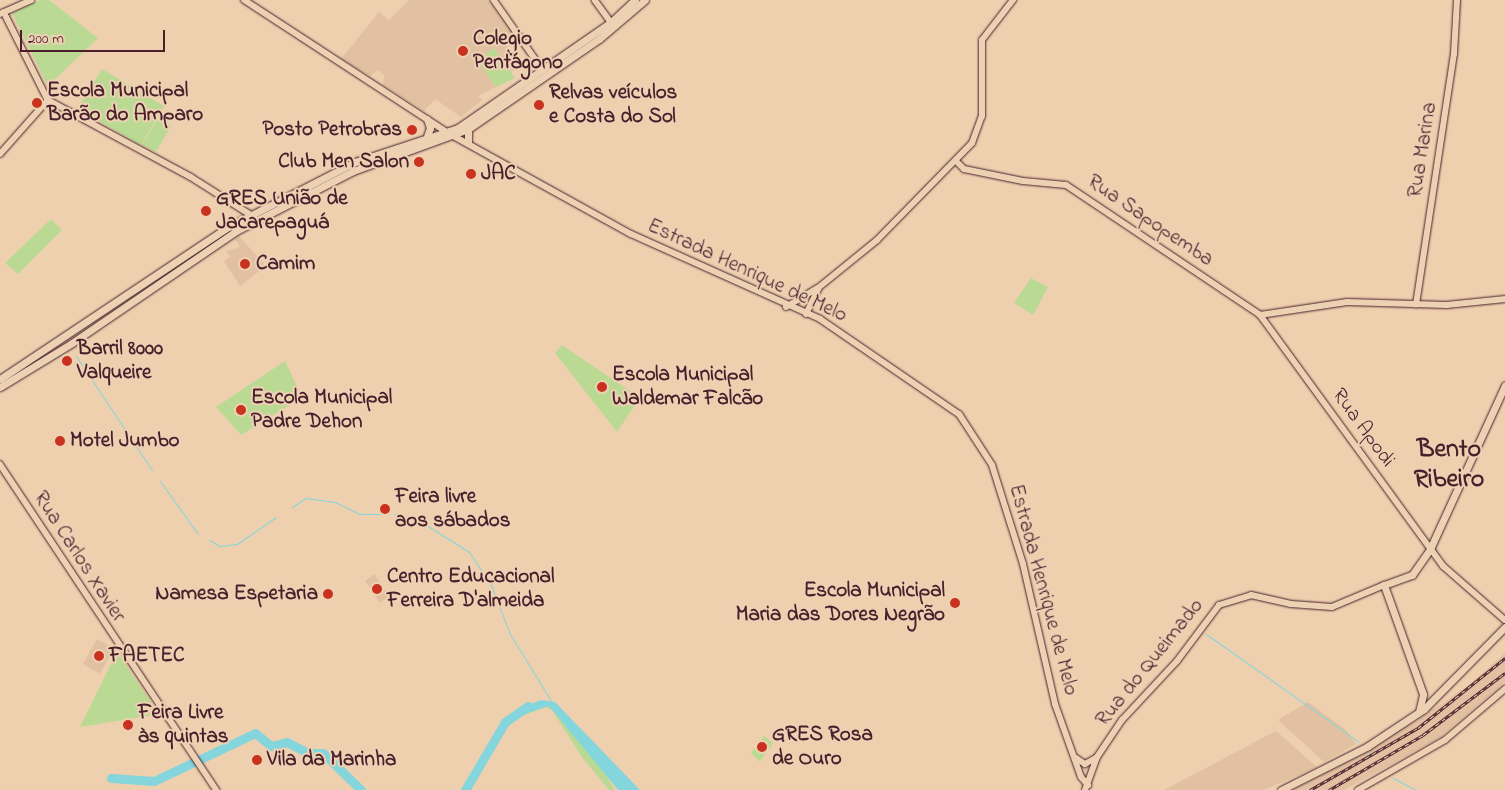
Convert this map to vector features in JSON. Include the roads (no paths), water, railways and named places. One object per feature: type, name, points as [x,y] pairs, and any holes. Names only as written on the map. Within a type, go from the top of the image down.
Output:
[{"type":"main road","name":"Estrada Henrique de Melo","points":[[244,0],[451,134],[631,234],[827,324],[955,410],[983,446],[1021,556],[1045,666],[1076,758],[1080,777],[1086,788]]},
{"type":"main road","points":[[0,379],[251,215],[355,162],[426,139],[451,134],[610,22],[635,0]]},
{"type":"main road","points":[[0,387],[72,343],[236,231],[359,169],[468,129],[599,39],[646,0]]},
{"type":"main road","points":[[786,306],[818,288],[877,240],[957,162],[981,124],[983,36],[1013,0]]},
{"type":"main road","points":[[426,139],[427,119]]},
{"type":"main road","points":[[468,129],[468,143]]},
{"type":"main road","name":"Rua Sapopemba","points":[[957,162],[964,169],[1023,181],[1066,185],[1260,315],[1266,323]]},
{"type":"main road","points":[[806,314],[818,288]]},
{"type":"main road","points":[[1260,315],[1347,302],[1416,305],[1505,299]]},
{"type":"main road","points":[[1266,323],[1274,313]]},
{"type":"main road","name":"Rua Apodi","points":[[1266,323],[1451,576],[1505,620]]},
{"type":"main road","points":[[1419,712],[1423,694],[1384,585],[1412,575],[1430,549],[1505,385]]},
{"type":"main road","name":"Rua do Queimado","points":[[1086,788],[1097,757],[1128,712],[1177,661],[1220,605],[1251,595],[1291,604],[1332,607],[1384,585]]},
{"type":"main road","points":[[1281,790],[1368,746],[1419,712],[1436,698],[1505,627]]},
{"type":"main road","points":[[1358,790],[1445,740],[1505,689]]},
{"type":"main road","points":[[1423,694],[1436,698]]},
{"type":"main road","points":[[1076,758],[1088,764],[1097,757]]},
{"type":"street","points":[[31,0],[2,13],[48,100],[198,180],[251,215]]},
{"type":"street","points":[[494,0],[543,70]]},
{"type":"street","points":[[595,0],[610,22]]},
{"type":"street","name":"Rua Marina","points":[[1416,305],[1454,54],[1457,0]]},
{"type":"street","points":[[0,154],[48,100]]},
{"type":"street","name":"Rua Carlos Xavier","points":[[0,464],[217,790]]},
{"type":"water","points":[[541,700],[555,702],[640,790],[618,790],[549,706],[519,716],[516,710]]},
{"type":"waterway","points":[[76,356],[152,470]]},
{"type":"waterway","points":[[160,481],[198,534]]},
{"type":"waterway","points":[[292,507],[306,498],[335,502],[360,514],[385,514]]},
{"type":"waterway","points":[[394,514],[411,517]]},
{"type":"waterway","points":[[209,540],[220,546],[237,544],[276,517]]},
{"type":"waterway","points":[[423,523],[469,552],[491,585],[510,634],[551,701]]},
{"type":"waterway","points":[[1206,634],[1359,742]]},
{"type":"waterway","points":[[465,790],[505,722],[528,706]]},
{"type":"waterway","points":[[111,778],[154,781],[255,733],[271,746],[287,742],[308,753],[323,753],[361,790]]},
{"type":"waterway","points":[[1365,753],[1368,757]]},
{"type":"waterway","points":[[1393,778],[1416,790]]},
{"type":"railway","points":[[1310,790],[1418,728],[1505,658]]},
{"type":"railway","points":[[1329,790],[1423,735],[1505,673]]},
{"type":"place","name":"Colegio Pentágono","points":[[463,51]]},
{"type":"place","name":"Escola Municipal Barão do Amparo","points":[[37,103]]},
{"type":"place","name":"Relvas veículos e Costa do Sol","points":[[539,105]]},
{"type":"place","name":"Posto Petrobras","points":[[412,130]]},
{"type":"place","name":"Club Men Salon","points":[[419,162]]},
{"type":"place","name":"JAC","points":[[471,174]]},
{"type":"place","name":"GRES União de Jacarepaguá","points":[[206,211]]},
{"type":"place","name":"Camim","points":[[245,264]]},
{"type":"place","name":"Barril 8000 Valqueire","points":[[67,361]]},
{"type":"place","name":"Escola Municipal Waldemar Falcão","points":[[602,387]]},
{"type":"place","name":"Escola Municipal Padre Dehon","points":[[241,410]]},
{"type":"place","name":"Motel Jumbo","points":[[60,441]]},
{"type":"place","name":"Feira livre aos sábados","points":[[385,509]]},
{"type":"place","name":"Centro Educacional Ferreira D'almeida","points":[[377,589]]},
{"type":"place","name":"Namesa Espetaria","points":[[328,594]]},
{"type":"place","name":"Escola Municipal Maria das Dores Negrão","points":[[955,603]]},
{"type":"place","name":"FAETEC","points":[[99,656]]},
{"type":"place","name":"Feira Livre às quintas","points":[[128,725]]},
{"type":"place","name":"GRES Rosa de Ouro","points":[[762,747]]},
{"type":"place","name":"Vila da Marinha","points":[[257,760]]},
{"type":"district","name":"Bento Ribeiro","points":[[1449,466]]}]
